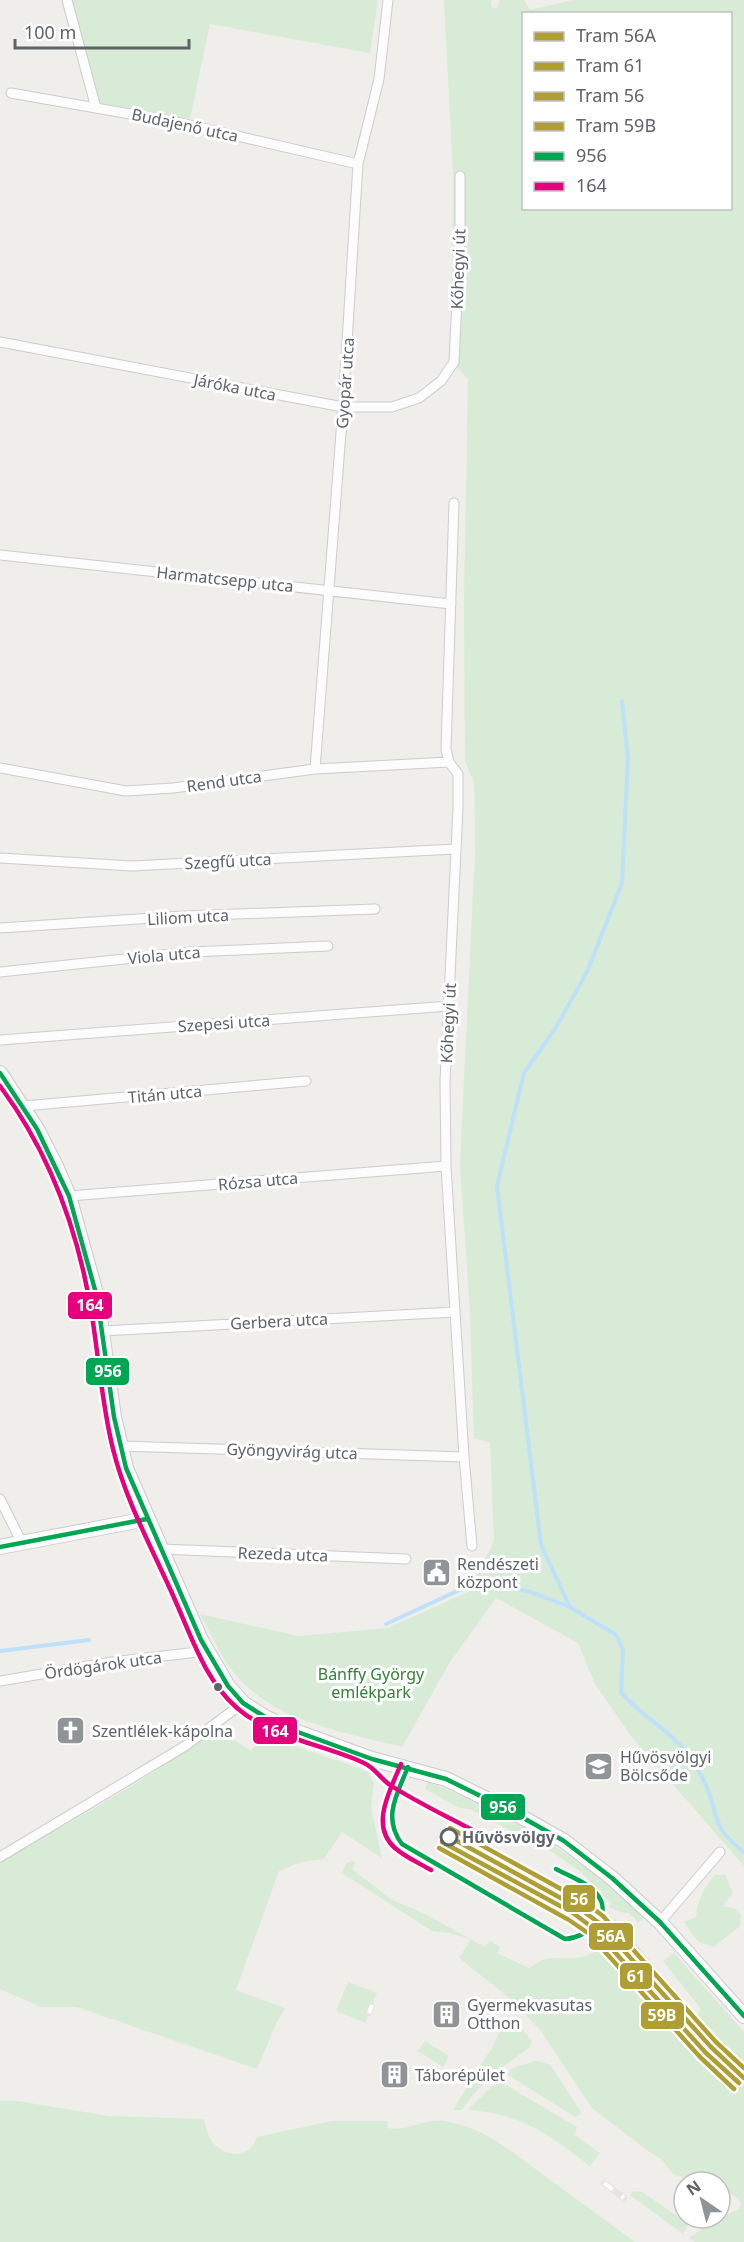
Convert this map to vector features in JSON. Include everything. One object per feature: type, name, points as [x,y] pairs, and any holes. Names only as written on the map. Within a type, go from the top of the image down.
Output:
[{"type":"main road","points":[[0,1073],[24,1106],[56,1164],[69,1196],[89,1262],[120,1446],[126,1468],[206,1651],[228,1686],[243,1703],[264,1717],[295,1731],[372,1759],[446,1779],[547,1831],[612,1878],[660,1922],[744,2016]]},
{"type":"main road","points":[[0,1547],[147,1519]]},
{"type":"street","points":[[67,0],[96,108]]},
{"type":"street","name":"Gyopár utca","points":[[315,769],[344,407],[358,164],[379,79],[388,0]]},
{"type":"street","name":"Budajenő utca","points":[[11,93],[181,123],[358,164]]},
{"type":"street","name":"Kőhegyi út","points":[[454,362],[460,237],[460,176]]},
{"type":"street","name":"Járóka utca","points":[[0,342],[344,407],[392,407],[419,398],[441,381],[454,362]]},
{"type":"street","name":"Kőhegyi út","points":[[454,503],[446,749],[449,762],[456,770],[458,779],[445,1081],[446,1166],[464,1457],[472,1546]]},
{"type":"street","name":"Harmatcsepp utca","points":[[0,555],[450,604]]},
{"type":"street","name":"Rend utca","points":[[0,768],[126,791],[173,788],[315,769],[449,762]]},
{"type":"street","name":"Szegfű utca","points":[[0,858],[132,866],[455,849]]},
{"type":"street","name":"Liliom utca","points":[[0,928],[184,916],[375,909]]},
{"type":"street","name":"Viola utca","points":[[0,972],[190,952],[328,946]]},
{"type":"street","name":"Szepesi utca","points":[[0,1040],[449,1006]]},
{"type":"street","name":"Titán utca","points":[[24,1106],[306,1082]]},
{"type":"street","name":"Rózsa utca","points":[[69,1196],[446,1166]]},
{"type":"street","name":"Gerbera utca","points":[[102,1331],[455,1312]]},
{"type":"street","name":"Gyöngyvirág utca","points":[[120,1446],[464,1457]]},
{"type":"street","points":[[0,1499],[22,1543]]},
{"type":"street","name":"Rezeda utca","points":[[161,1549],[406,1559]]},
{"type":"street","name":"Ördögárok utca","points":[[0,1681],[112,1662],[206,1651]]},
{"type":"street","points":[[0,1857],[185,1746],[243,1703]]},
{"type":"street","points":[[660,1922],[720,1852]]},
{"type":"green space","points":[[71,0],[378,0],[370,53],[210,24],[190,119],[100,103]]},
{"type":"green space","name":"Bánffy György emlékpark","points":[[444,0],[491,0],[491,6],[497,9],[500,0],[524,0],[530,10],[573,0],[744,0],[744,1866],[631,1736],[595,1684],[578,1643],[496,1598],[450,1662],[402,1747],[312,1723],[270,1704],[252,1691],[235,1674],[220,1652],[200,1614],[298,1636],[388,1628],[468,1592],[494,1541],[490,1443],[474,1438],[470,1312],[460,1165],[475,851],[474,782],[465,761],[464,603],[468,379],[451,361],[453,175]]},
{"type":"green space","points":[[218,1729],[251,1751],[265,1733],[283,1742],[368,1772],[374,1783],[371,1808],[382,1858],[342,1832],[324,1859],[301,1862],[279,1871],[236,1990],[285,2008],[257,2069],[77,2007],[41,2007],[0,1989],[0,1861],[111,1798]]},
{"type":"green space","points":[[428,1782],[515,1822],[543,1838],[596,1875],[644,1916],[639,1923],[629,1913],[619,1912],[609,1907],[611,1904],[582,1873],[555,1854],[470,1809],[459,1808],[425,1789]]},
{"type":"green space","points":[[356,1862],[352,1869],[392,1900],[425,1914],[470,1939],[432,1931],[342,1873],[346,1863]]},
{"type":"green space","points":[[715,1875],[725,1875],[733,1893],[723,1906],[735,1909],[741,1915],[740,1926],[714,1947],[698,1942],[684,1922],[696,1917],[702,1894]]},
{"type":"green space","points":[[615,1919],[697,2016],[701,2009],[663,1961],[674,1953],[744,2032],[744,2242],[696,2242],[689,2238],[700,2230],[732,2230],[732,2212],[739,2209],[741,2204],[732,2195],[732,2170],[672,2170],[672,2173],[661,2159],[592,2108],[541,2031],[512,2000],[459,1958],[471,1939],[485,1947],[490,1941],[500,1947],[497,1953],[529,1968],[551,1958],[580,1958],[593,1953],[609,1942],[601,1931]]},
{"type":"green space","points":[[348,1982],[377,1993],[365,2023],[336,2011]]},
{"type":"green space","points":[[512,2024],[523,2030],[531,2040],[530,2047],[484,2083],[462,2110],[453,2110],[493,2046],[501,2028]]},
{"type":"green space","points":[[425,2041],[449,2056],[443,2067],[418,2051]]},
{"type":"green space","points":[[535,2061],[552,2067],[581,2114],[575,2117],[508,2075],[511,2069]]},
{"type":"green space","points":[[501,2082],[577,2127],[575,2135],[600,2153],[590,2166],[548,2135],[519,2121],[487,2112],[468,2110],[490,2088]]},
{"type":"green space","points":[[0,2101],[17,2101],[109,2116],[204,2119],[215,2145],[233,2154],[250,2149],[257,2137],[332,2121],[388,2121],[387,2128],[395,2129],[432,2121],[464,2125],[500,2144],[635,2242],[0,2242]]},
{"type":"green space","points":[[633,2191],[642,2192],[672,2212],[672,2226],[630,2195]]},
{"type":"waterway","points":[[570,1607],[541,1545],[497,1186],[524,1073],[555,1029],[587,972],[622,883],[628,759],[622,701]]},
{"type":"waterway","points":[[386,1624],[466,1587],[500,1587],[528,1591],[570,1607],[616,1635],[623,1650],[621,1692],[688,1754],[704,1781],[721,1829],[744,1852]]},
{"type":"waterway","points":[[0,1651],[89,1640]]},
{"type":"tram line","name":"56","points":[[450,1828],[581,1900],[603,1916],[716,2042],[744,2068]]},
{"type":"tram line","points":[[449,1830],[565,1893]]},
{"type":"tram line","name":"56A","points":[[446,1835],[577,1907],[598,1922],[711,2047],[744,2078]]},
{"type":"tram line","name":"61","points":[[442,1842],[573,1913],[593,1928],[705,2052],[739,2083]]},
{"type":"tram line","name":"59B","points":[[439,1848],[569,1920],[588,1933],[700,2057],[734,2089]]},
{"type":"railway","points":[[369,2013],[372,2005]]},
{"type":"railway","points":[[604,2183],[624,2198]]},
{"type":"transit line","name":"956","points":[[0,1073],[37,1129],[69,1196],[97,1297],[114,1417],[126,1468],[201,1640],[228,1686],[243,1703],[265,1717],[295,1731],[372,1759],[446,1779],[511,1811],[564,1841],[612,1878],[660,1922],[744,2016]]},
{"type":"transit line","name":"164","points":[[0,1086],[34,1139],[60,1195],[79,1254],[86,1285],[106,1416],[118,1469],[194,1643],[216,1685],[237,1708],[266,1727],[364,1763],[387,1783],[487,1838]]},
{"type":"transit line","name":"956","points":[[0,1547],[147,1519]]},
{"type":"transit line","name":"164","points":[[401,1764],[384,1807],[384,1829],[387,1839],[395,1848],[431,1870]]},
{"type":"transit line","name":"956","points":[[408,1767],[396,1796],[392,1815],[396,1834],[402,1844],[565,1939],[573,1938],[582,1935],[596,1924],[603,1910],[596,1893],[556,1869]]},
{"type":"place","name":"Rendészeti központ","points":[[436,1573]]},
{"type":"place","name":"Szentlélek-kápolna","points":[[71,1731]]},
{"type":"place","name":"Hűvösvölgyi Bölcsőde","points":[[599,1766]]},
{"type":"place","name":"Hűvösvölgy","points":[[449,1837]]},
{"type":"place","name":"Gyermekvasutas Otthon","points":[[446,2014]]},
{"type":"place","name":"Táborépület","points":[[394,2075]]}]
